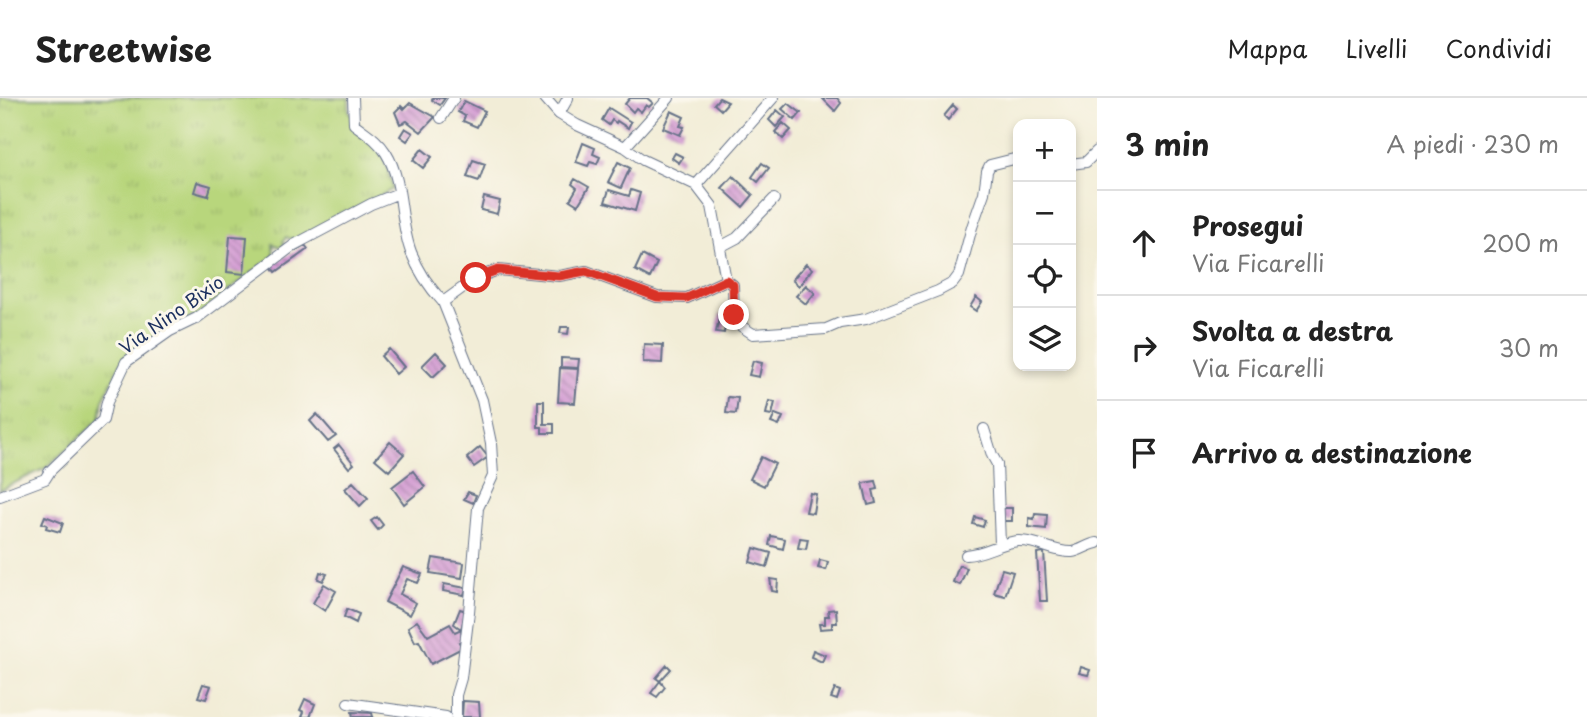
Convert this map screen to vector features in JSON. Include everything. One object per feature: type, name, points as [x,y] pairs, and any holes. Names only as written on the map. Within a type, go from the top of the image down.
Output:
[{"type":"street","points":[[353,98],[354,124],[378,142],[388,155],[411,251],[433,291],[443,302],[482,400],[491,443],[494,476],[478,508],[456,717]]},
{"type":"street","points":[[441,118],[454,98]]},
{"type":"street","points":[[545,98],[559,114],[577,125],[696,185],[712,206],[726,280],[733,285],[734,315],[741,326],[753,334],[826,329],[840,323],[866,319],[938,292],[953,283],[959,275],[990,165],[1013,159]]},
{"type":"street","points":[[559,114],[568,98]]},
{"type":"street","points":[[625,147],[669,98]]},
{"type":"street","points":[[696,185],[773,98]]},
{"type":"street","points":[[1076,163],[1086,162],[1097,151]]},
{"type":"street","name":"Via Nino Bixio","points":[[0,496],[45,479],[103,420],[107,402],[126,362],[170,331],[197,317],[294,245],[371,204],[399,193]]},
{"type":"street","points":[[720,247],[737,238],[774,199]]},
{"type":"street","points":[[443,302],[476,278],[498,270],[559,276],[586,271],[657,297],[687,298],[726,280]]},
{"type":"street","points":[[984,429],[997,464],[1000,544]]},
{"type":"street","points":[[967,555],[981,554],[1000,544],[1021,541],[1042,543],[1062,551],[1073,552],[1097,544]]},
{"type":"street","points":[[348,703],[383,712],[446,717]]},
{"type":"green space","points":[[0,98],[349,98],[349,111],[384,156],[393,189],[295,241],[286,237],[283,242],[286,245],[280,247],[273,244],[274,256],[197,315],[123,359],[103,400],[100,419],[46,468],[0,490]]},
{"type":"building","points":[[445,98],[440,105],[432,100]]},
{"type":"building","points":[[630,98],[647,98],[653,103],[649,107],[646,105],[641,112],[636,108],[633,112],[625,104]]},
{"type":"building","points":[[719,98],[728,102],[721,110],[714,104]]},
{"type":"building","points":[[822,98],[837,98],[841,103],[835,111]]},
{"type":"building","points":[[464,101],[485,111],[477,127],[463,121],[465,116],[458,112]]},
{"type":"building","points":[[410,103],[435,117],[421,132],[407,121],[400,124],[395,112]]},
{"type":"building","points":[[788,103],[801,113],[795,120],[782,109]]},
{"type":"building","points":[[953,105],[957,109],[948,120],[944,116]]},
{"type":"building","points":[[609,108],[631,122],[628,128],[617,121],[616,123],[612,120],[609,125],[602,120]]},
{"type":"building","points":[[777,110],[785,117],[776,127],[769,120]]},
{"type":"building","points":[[671,111],[684,117],[680,126],[684,127],[680,135],[663,128]]},
{"type":"building","points":[[783,123],[791,130],[783,139],[775,132]]},
{"type":"building","points":[[405,128],[413,133],[407,141],[400,136]]},
{"type":"building","points":[[583,143],[595,148],[593,154],[600,157],[597,164],[590,162],[588,166],[576,162]]},
{"type":"building","points":[[422,149],[432,157],[423,168],[413,160]]},
{"type":"building","points":[[675,153],[683,157],[679,163],[672,158]]},
{"type":"building","points":[[473,160],[485,164],[479,181],[467,177]]},
{"type":"building","points":[[618,162],[630,168],[621,188],[608,182]]},
{"type":"building","points":[[762,163],[769,168],[758,182],[752,177]]},
{"type":"building","points":[[733,176],[753,195],[743,207],[722,188]]},
{"type":"building","points":[[575,179],[589,187],[578,205],[570,200],[577,188],[572,184]]},
{"type":"building","points":[[197,182],[211,186],[208,196],[194,192]]},
{"type":"building","points":[[609,190],[629,196],[631,190],[640,193],[635,211],[605,202]]},
{"type":"building","points":[[484,197],[500,201],[497,214],[481,210]]},
{"type":"building","points":[[230,236],[247,237],[244,274],[227,272]]},
{"type":"building","points":[[305,245],[308,249],[276,272],[271,265]]},
{"type":"building","points":[[642,255],[657,263],[650,278],[635,270]]},
{"type":"building","points":[[806,264],[812,269],[799,286],[792,280]]},
{"type":"building","points":[[806,285],[815,293],[806,304],[796,296]]},
{"type":"building","points":[[976,297],[982,302],[976,311],[970,307]]},
{"type":"building","points":[[720,314],[727,315],[724,333],[716,332]]},
{"type":"building","points":[[561,327],[569,327],[568,334],[560,333]]},
{"type":"building","points":[[644,344],[663,345],[662,363],[643,362]]},
{"type":"building","points":[[389,349],[404,367],[396,374],[381,356]]},
{"type":"building","points":[[436,352],[447,364],[433,377],[422,366]]},
{"type":"building","points":[[561,358],[579,359],[578,368],[561,367]]},
{"type":"building","points":[[753,361],[762,363],[759,377],[749,375]]},
{"type":"building","points":[[560,368],[578,369],[575,403],[558,402]]},
{"type":"building","points":[[728,397],[738,398],[736,414],[726,413]]},
{"type":"building","points":[[538,401],[544,401],[544,424],[554,424],[554,433],[542,433],[542,427],[538,427]]},
{"type":"building","points":[[769,401],[775,402],[772,415],[766,414]]},
{"type":"building","points":[[317,414],[336,436],[328,442],[310,421]]},
{"type":"building","points":[[775,414],[783,417],[779,426],[771,423]]},
{"type":"building","points":[[390,442],[404,454],[389,471],[375,459]]},
{"type":"building","points":[[339,445],[354,464],[349,468],[334,449]]},
{"type":"building","points":[[480,447],[488,457],[474,467],[467,458]]},
{"type":"building","points":[[761,457],[775,464],[764,486],[750,479]]},
{"type":"building","points":[[413,471],[425,487],[404,504],[392,487]]},
{"type":"building","points":[[876,481],[878,489],[873,490],[876,503],[868,505],[863,483]]},
{"type":"building","points":[[353,482],[368,498],[360,506],[345,489]]},
{"type":"building","points":[[468,492],[476,495],[473,503],[464,499]]},
{"type":"building","points":[[810,493],[816,494],[813,513],[806,512]]},
{"type":"building","points":[[1001,508],[1012,508],[1012,521],[1001,521]]},
{"type":"building","points":[[1035,514],[1047,515],[1046,529],[1029,527],[1029,518],[1034,519]]},
{"type":"building","points":[[45,516],[63,523],[60,532],[46,528],[47,525],[42,523]]},
{"type":"building","points":[[377,517],[383,525],[378,530],[371,521]]},
{"type":"building","points":[[975,517],[985,520],[983,527],[973,524]]},
{"type":"building","points":[[771,536],[785,539],[783,549],[769,545]]},
{"type":"building","points":[[800,538],[808,539],[806,549],[798,548]]},
{"type":"building","points":[[754,548],[771,553],[767,567],[750,562]]},
{"type":"building","points":[[1044,552],[1047,601],[1040,601],[1037,553]]},
{"type":"building","points":[[433,558],[464,563],[462,578],[430,573]]},
{"type":"building","points":[[820,560],[828,562],[826,570],[818,568]]},
{"type":"building","points":[[959,565],[967,568],[960,585],[953,582]]},
{"type":"building","points":[[403,567],[422,574],[418,583],[407,579],[400,594],[416,603],[410,615],[385,602]]},
{"type":"building","points":[[1002,569],[1013,572],[1005,596],[994,593]]},
{"type":"building","points":[[320,572],[327,574],[323,581],[318,579]]},
{"type":"building","points":[[770,579],[778,580],[777,592],[772,591]]},
{"type":"building","points":[[324,584],[336,591],[325,611],[313,603]]},
{"type":"building","points":[[444,584],[466,588],[464,595],[443,591]]},
{"type":"building","points":[[347,609],[359,614],[356,623],[344,617]]},
{"type":"building","points":[[460,609],[466,611],[461,629],[454,624]]},
{"type":"building","points":[[836,609],[837,623],[832,623],[832,628],[820,629],[819,624],[825,624],[825,616],[829,616],[828,610]]},
{"type":"building","points":[[417,621],[428,636],[450,624],[455,632],[461,629],[462,641],[459,642],[462,648],[431,664],[408,627]]},
{"type":"building","points":[[813,650],[825,655],[822,662],[811,657]]},
{"type":"building","points":[[667,665],[671,669],[660,681],[656,678]]},
{"type":"building","points":[[1081,667],[1090,670],[1088,675],[1079,673]]},
{"type":"building","points":[[660,681],[665,687],[657,697],[651,693]]},
{"type":"building","points":[[203,684],[211,686],[206,699],[198,697]]},
{"type":"building","points":[[835,689],[840,691],[837,700],[831,698]]},
{"type":"building","points":[[305,699],[315,704],[310,717],[302,717],[304,712],[300,710]]},
{"type":"building","points":[[463,701],[479,702],[480,717],[462,717]]},
{"type":"building","points":[[352,712],[372,713],[373,717],[353,717]]},
{"type":"route","points":[[476,278],[498,270],[559,276],[586,271],[657,297],[687,298],[726,280],[733,285],[734,315]]}]
